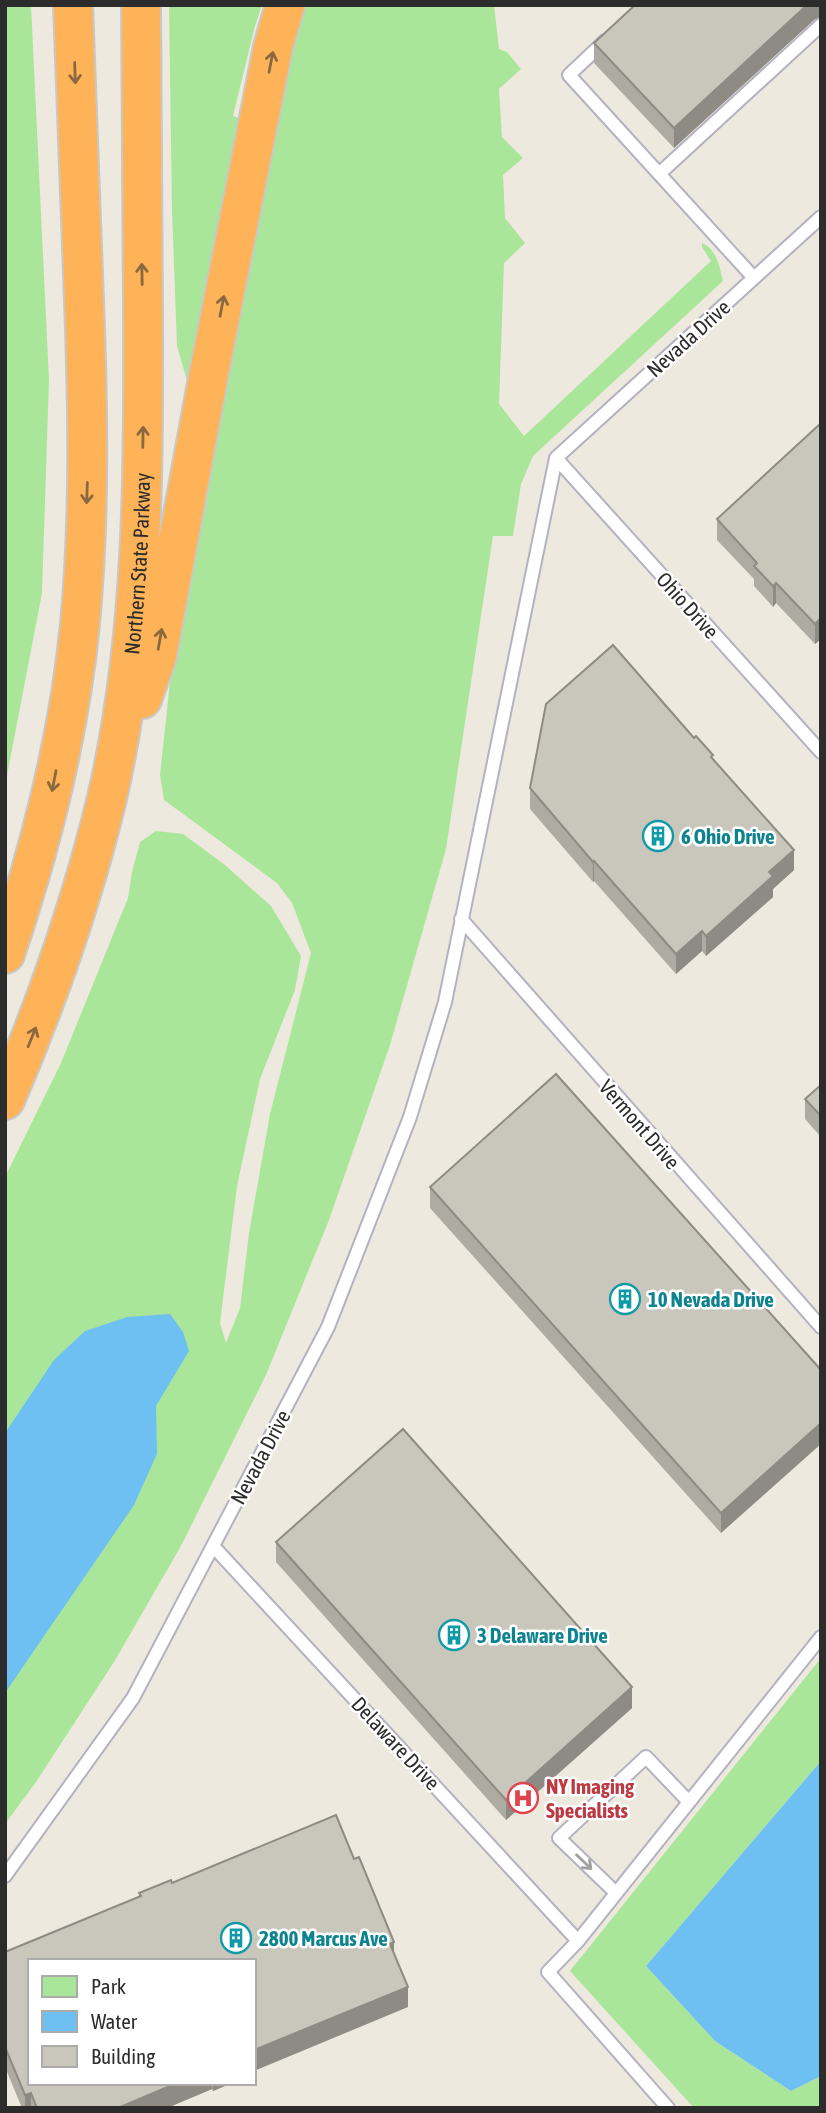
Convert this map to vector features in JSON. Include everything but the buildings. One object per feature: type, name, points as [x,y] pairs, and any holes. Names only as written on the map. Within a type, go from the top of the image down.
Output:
[{"type":"highway","points":[[46,5],[53,182],[84,307]]},
{"type":"highway","points":[[5,954],[28,887],[50,802],[68,714],[86,538],[88,446],[73,5]]},
{"type":"highway","name":"Northern State Parkway","points":[[5,1100],[62,954],[107,796],[133,632],[142,520],[144,430],[141,5]]},
{"type":"highway","points":[[107,796],[157,656],[273,47],[285,5]]},
{"type":"lane","points":[[659,174],[821,25]]},
{"type":"lane","points":[[615,31],[569,75],[754,278]]},
{"type":"lane","name":"Nevada Drive","points":[[5,1876],[133,1698],[328,1327],[410,1117],[445,1002],[556,458],[821,217]]},
{"type":"lane","name":"Ohio Drive","points":[[556,458],[821,752]]},
{"type":"lane","name":"Vermont Drive","points":[[461,919],[821,1327]]},
{"type":"lane","name":"Delaware Drive","points":[[213,1546],[578,1941]]},
{"type":"lane","points":[[668,2108],[548,1972],[578,1941],[821,1637]]},
{"type":"lane","points":[[616,1893],[559,1838],[646,1757],[689,1802]]},
{"type":"green space","points":[[5,5],[31,5],[49,380],[42,593],[5,786]]},
{"type":"green space","points":[[169,5],[262,5],[233,116],[244,120],[188,384],[177,346]]},
{"type":"green space","points":[[298,5],[494,5],[499,49],[507,52],[521,69],[499,89],[502,137],[523,158],[503,175],[505,218],[525,243],[504,263],[499,404],[524,436],[711,261],[702,243],[714,254],[723,281],[533,456],[521,484],[513,536],[493,536],[446,849],[390,1045],[329,1220],[266,1375],[181,1546],[114,1662],[36,1782],[5,1824],[5,1177],[61,1063],[128,898],[140,842],[156,831],[183,834],[225,865],[271,906],[301,956],[295,990],[260,1079],[237,1186],[220,1323],[226,1343],[240,1308],[249,1233],[270,1114],[311,953],[292,903],[277,883],[164,800],[160,775],[184,551]]},
{"type":"green space","points":[[821,1658],[821,1761],[646,1966],[715,2041],[791,2091],[821,2076],[821,2108],[694,2108],[570,1971]]},
{"type":"water","points":[[170,1314],[183,1332],[189,1351],[156,1406],[157,1454],[134,1505],[5,1693],[5,1433],[54,1360],[85,1331],[127,1317]]},
{"type":"water","points":[[821,1761],[821,2076],[791,2091],[715,2041],[646,1966]]},
{"type":"place","name":"6 Ohio Drive","points":[[658,836]]},
{"type":"place","name":"10 Nevada Drive","points":[[625,1299]]},
{"type":"place","name":"3 Delaware Drive","points":[[454,1635]]},
{"type":"place","name":"NY Imaging Specialists","points":[[523,1798]]},
{"type":"place","name":"2800 Marcus Ave","points":[[236,1938]]}]
